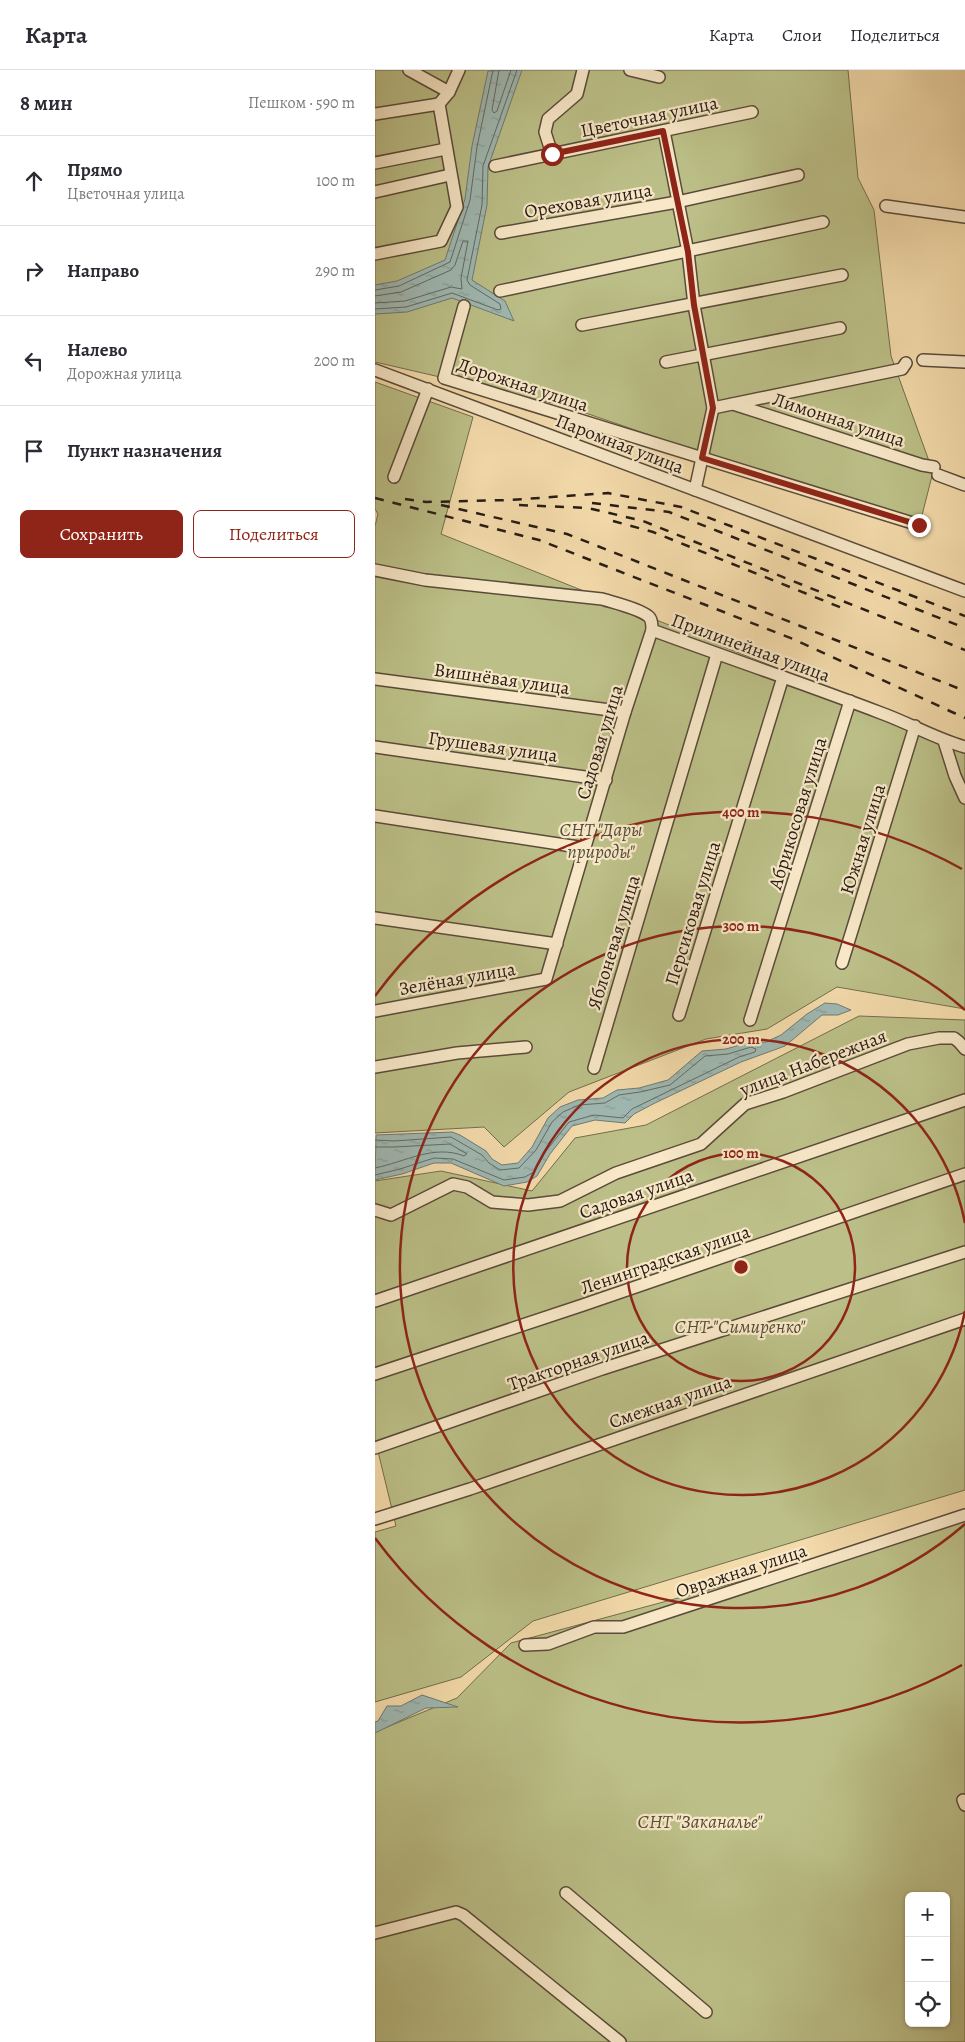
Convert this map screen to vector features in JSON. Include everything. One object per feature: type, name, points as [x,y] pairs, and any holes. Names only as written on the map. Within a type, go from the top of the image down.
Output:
[{"type":"street","points":[[409,70],[449,92]]},
{"type":"street","points":[[375,114],[439,104],[449,92],[459,70]]},
{"type":"street","points":[[552,154],[545,132],[548,119],[577,94],[583,70]]},
{"type":"street","points":[[630,70],[659,77]]},
{"type":"street","points":[[375,254],[441,241],[457,207],[439,104]]},
{"type":"street","name":"Цветочная улица","points":[[495,166],[752,112]]},
{"type":"street","points":[[663,131],[688,252],[694,305],[713,408],[695,490]]},
{"type":"street","points":[[375,163],[446,149]]},
{"type":"street","points":[[375,192],[450,175]]},
{"type":"street","name":"Ореховая улица","points":[[501,233],[677,202],[798,175]]},
{"type":"street","points":[[885,206],[965,217]]},
{"type":"street","points":[[500,291],[823,222]]},
{"type":"street","points":[[581,325],[694,305],[842,275]]},
{"type":"street","name":"Дорожная улица","points":[[464,306],[444,378],[919,525]]},
{"type":"street","points":[[666,362],[840,328]]},
{"type":"street","points":[[923,360],[965,362]]},
{"type":"street","points":[[713,408],[901,369],[906,363]]},
{"type":"street","name":"Паромная улица","points":[[375,370],[965,591]]},
{"type":"street","points":[[394,477],[428,389]]},
{"type":"street","name":"Лимонная улица","points":[[733,404],[922,465],[965,485]]},
{"type":"street","name":"Прилинейная улица","points":[[375,570],[425,580],[602,599],[628,607],[648,616],[652,622],[652,630],[850,701],[915,726],[944,741],[965,747]]},
{"type":"street","name":"Садовая улица","points":[[546,979],[625,712],[652,630]]},
{"type":"street","name":"Яблоневая улица","points":[[594,1068],[717,654]]},
{"type":"street","name":"Персиковая улица","points":[[679,1015],[783,677]]},
{"type":"street","name":"Вишнёвая улица","points":[[375,679],[625,712]]},
{"type":"street","name":"Абрикосовая улица","points":[[750,1020],[850,701]]},
{"type":"street","name":"Южная улица","points":[[841,963],[915,726]]},
{"type":"street","points":[[944,741],[955,776],[965,798]]},
{"type":"street","name":"Грушевая улица","points":[[375,747],[606,780]]},
{"type":"street","points":[[375,816],[585,848]]},
{"type":"street","points":[[375,918],[557,944]]},
{"type":"street","name":"Зелёная улица","points":[[375,1011],[546,979]]},
{"type":"street","name":"улица Набережная","points":[[375,1210],[391,1215],[453,1184],[467,1187],[492,1202],[528,1205],[560,1201],[616,1173],[701,1144],[745,1104],[783,1092],[909,1044],[939,1038],[954,1038],[965,1049]]},
{"type":"street","points":[[375,1067],[457,1053],[526,1047]]},
{"type":"street","name":"Садовая улица","points":[[375,1301],[965,1100]]},
{"type":"street","name":"Ленинградская улица","points":[[375,1374],[593,1302],[965,1174]]},
{"type":"street","name":"Тракторная улица","points":[[375,1448],[602,1369],[965,1252]]},
{"type":"street","name":"Смежная улица","points":[[381,1517],[470,1489],[965,1318]]},
{"type":"street","name":"Овражная улица","points":[[525,1645],[548,1644],[594,1627],[623,1627],[965,1516]]},
{"type":"street","points":[[566,1892],[705,2012]]},
{"type":"street","points":[[375,1932],[456,1912],[463,1915],[621,2042]]},
{"type":"green space","points":[[375,70],[848,70],[858,178],[874,210],[891,356],[933,472],[918,531],[714,457],[565,406],[375,362]]},
{"type":"green space","name":"СНТ \"Дары природы\"","points":[[375,382],[473,417],[441,534],[947,736],[965,749],[965,1009],[837,987],[767,1029],[706,1039],[569,1092],[504,1147],[484,1127],[375,1133],[375,526],[378,514],[375,509]]},
{"type":"green space","name":"СНТ \"Симиренко\"","points":[[859,1016],[965,1020],[965,1490],[533,1621],[461,1677],[375,1702],[375,1532],[396,1526],[375,1439],[375,1181],[441,1171],[532,1191],[575,1138],[646,1125]]},
{"type":"green space","name":"СНТ \"Заканалье\"","points":[[965,1512],[965,2042],[375,2042],[375,1732],[457,1698],[511,1643],[812,1562]]},
{"type":"water","points":[[522,70],[488,167],[487,205],[472,280],[505,301],[514,321],[452,298],[407,312],[375,314],[375,285],[397,281],[445,260],[465,199],[472,146],[488,71]]},
{"type":"water","points":[[825,1003],[837,1004],[851,1010],[838,1015],[822,1015],[785,1046],[741,1062],[655,1103],[634,1114],[625,1123],[595,1120],[572,1126],[550,1154],[537,1176],[527,1182],[504,1186],[451,1163],[434,1163],[402,1174],[375,1180],[376,1135],[452,1132],[486,1151],[492,1159],[502,1165],[518,1163],[532,1147],[548,1118],[560,1107],[578,1100],[603,1098],[617,1090],[639,1088],[668,1080],[702,1051],[726,1049],[750,1042],[766,1042],[781,1035],[807,1014]]},
{"type":"water","points":[[422,1695],[458,1707],[426,1708],[375,1733],[375,1722],[378,1721],[387,1706],[401,1706]]},
{"type":"railway","points":[[405,499],[426,502],[510,500],[608,493],[681,507],[965,616]]},
{"type":"railway","points":[[375,498],[539,540],[793,639],[965,718]]},
{"type":"railway","points":[[592,503],[669,512],[965,628]]},
{"type":"railway","points":[[441,505],[567,534],[965,691]]},
{"type":"railway","points":[[519,505],[588,508],[643,521],[965,650]]},
{"type":"railway","points":[[613,521],[653,532],[847,610]]},
{"type":"route","points":[[552,154],[663,131],[688,252],[694,305],[713,408],[702,458],[919,525]]}]
